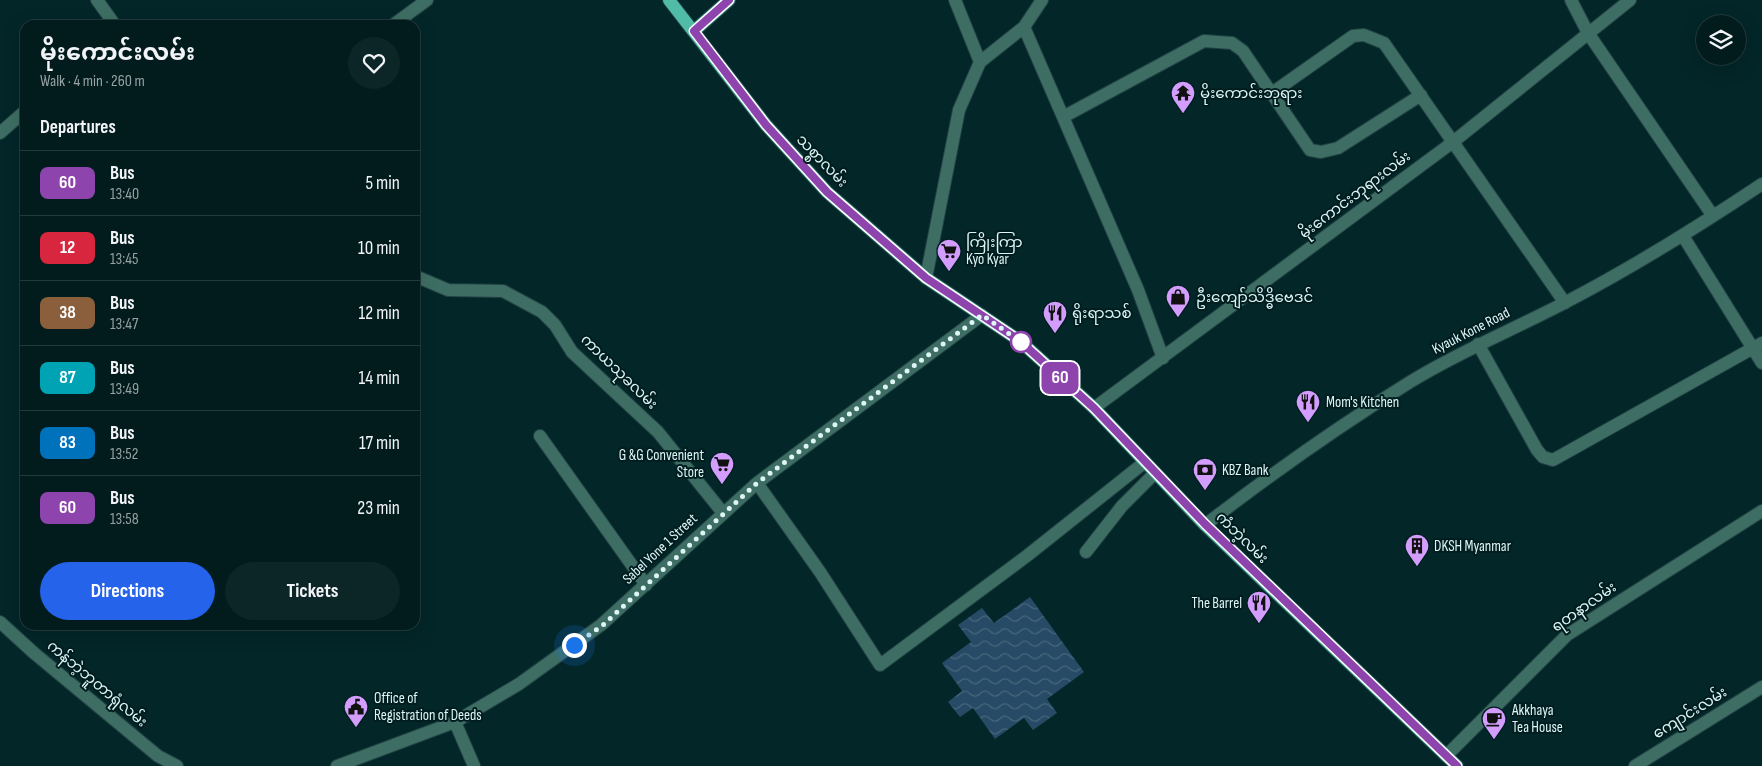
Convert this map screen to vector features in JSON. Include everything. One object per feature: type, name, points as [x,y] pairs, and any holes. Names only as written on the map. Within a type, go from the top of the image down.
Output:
[{"type":"main road","name":"သစ္စာလမ်း","points":[[669,0],[766,125],[827,192],[926,278],[982,315]]},
{"type":"main road","points":[[694,31],[729,0]]},
{"type":"main road","name":"ကံဘဲ့လမ်း","points":[[982,315],[1020,341],[1094,408],[1205,524],[1457,766]]},
{"type":"street","points":[[97,0],[111,20]]},
{"type":"street","points":[[400,20],[427,0]]},
{"type":"street","points":[[955,0],[980,62]]},
{"type":"street","points":[[926,278],[958,110],[980,62],[1024,27],[1042,0]]},
{"type":"street","points":[[1571,0],[1588,33],[1713,216]]},
{"type":"street","name":"မိုးကောင်းဘုရားလမ်း","points":[[1094,408],[1454,142],[1630,0]]},
{"type":"street","points":[[1024,27],[1138,290],[1163,358]]},
{"type":"street","points":[[1272,93],[1353,36],[1364,35],[1384,43],[1565,302]]},
{"type":"street","points":[[1063,117],[1204,41],[1232,43],[1243,51],[1310,150],[1320,152],[1338,148],[1421,96]]},
{"type":"street","points":[[0,133],[20,115]]},
{"type":"street","name":"Kyauk Kone Road","points":[[1205,524],[1279,468],[1410,382],[1478,344],[1565,302],[1683,236],[1762,184]]},
{"type":"street","points":[[1683,236],[1758,346],[1762,363]]},
{"type":"street","name":"ကာယသုခလမ်း","points":[[420,278],[448,290],[502,291],[542,312],[555,325],[572,352],[658,432],[722,513]]},
{"type":"street","name":"Sabel Yone 1 Street","points":[[337,766],[455,722],[519,684],[602,626],[722,513],[757,483],[982,315]]},
{"type":"street","points":[[1478,344],[1537,450],[1543,457],[1553,460],[1758,346]]},
{"type":"street","points":[[540,436],[646,585]]},
{"type":"street","points":[[757,483],[820,572],[880,665],[1028,556],[1145,462]]},
{"type":"street","points":[[1086,552],[1122,506],[1155,473]]},
{"type":"street","name":"ရတနာလမ်း","points":[[1446,756],[1567,635],[1762,511]]},
{"type":"street","name":"ကန်ဘဲ့ဘူတာရုံလမ်း","points":[[0,622],[34,653],[158,756],[177,766]]},
{"type":"street","name":"ကျောင်းလမ်း","points":[[1635,766],[1762,687]]},
{"type":"street","points":[[455,722],[474,766]]},
{"type":"water","points":[[1030,597],[1084,672],[1047,699],[1057,713],[1033,730],[1024,718],[995,739],[973,708],[960,717],[948,702],[962,691],[942,663],[971,642],[958,625],[982,608],[994,623]]},
{"type":"bus line","name":"60","points":[[729,0],[694,31],[766,125],[827,192],[926,278],[1020,341],[1094,408],[1205,524],[1457,766]]},
{"type":"place","name":"မိုးကောင်းဘုရား","points":[[1183,114]]},
{"type":"place","name":"ကြိုးကြာ Kyo Kyar","points":[[949,272]]},
{"type":"place","name":"ဦးကျော်သိဒ္ဓိဗေဒင်","points":[[1178,318]]},
{"type":"place","name":"ရိုးရာသစ်","points":[[1055,334]]},
{"type":"place","name":"Mom's Kitchen","points":[[1308,423]]},
{"type":"place","name":"G &G Convenient Store","points":[[722,485]]},
{"type":"place","name":"KBZ Bank","points":[[1205,491]]},
{"type":"place","name":"DKSH Myanmar","points":[[1417,567]]},
{"type":"place","name":"The Barrel","points":[[1259,624]]},
{"type":"place","name":"Office of Registration of Deeds","points":[[356,728]]},
{"type":"place","name":"Akkhaya Tea House","points":[[1494,740]]},
{"type":"route","points":[[574,645],[602,626],[722,513],[757,483],[982,315],[1021,342]]}]
